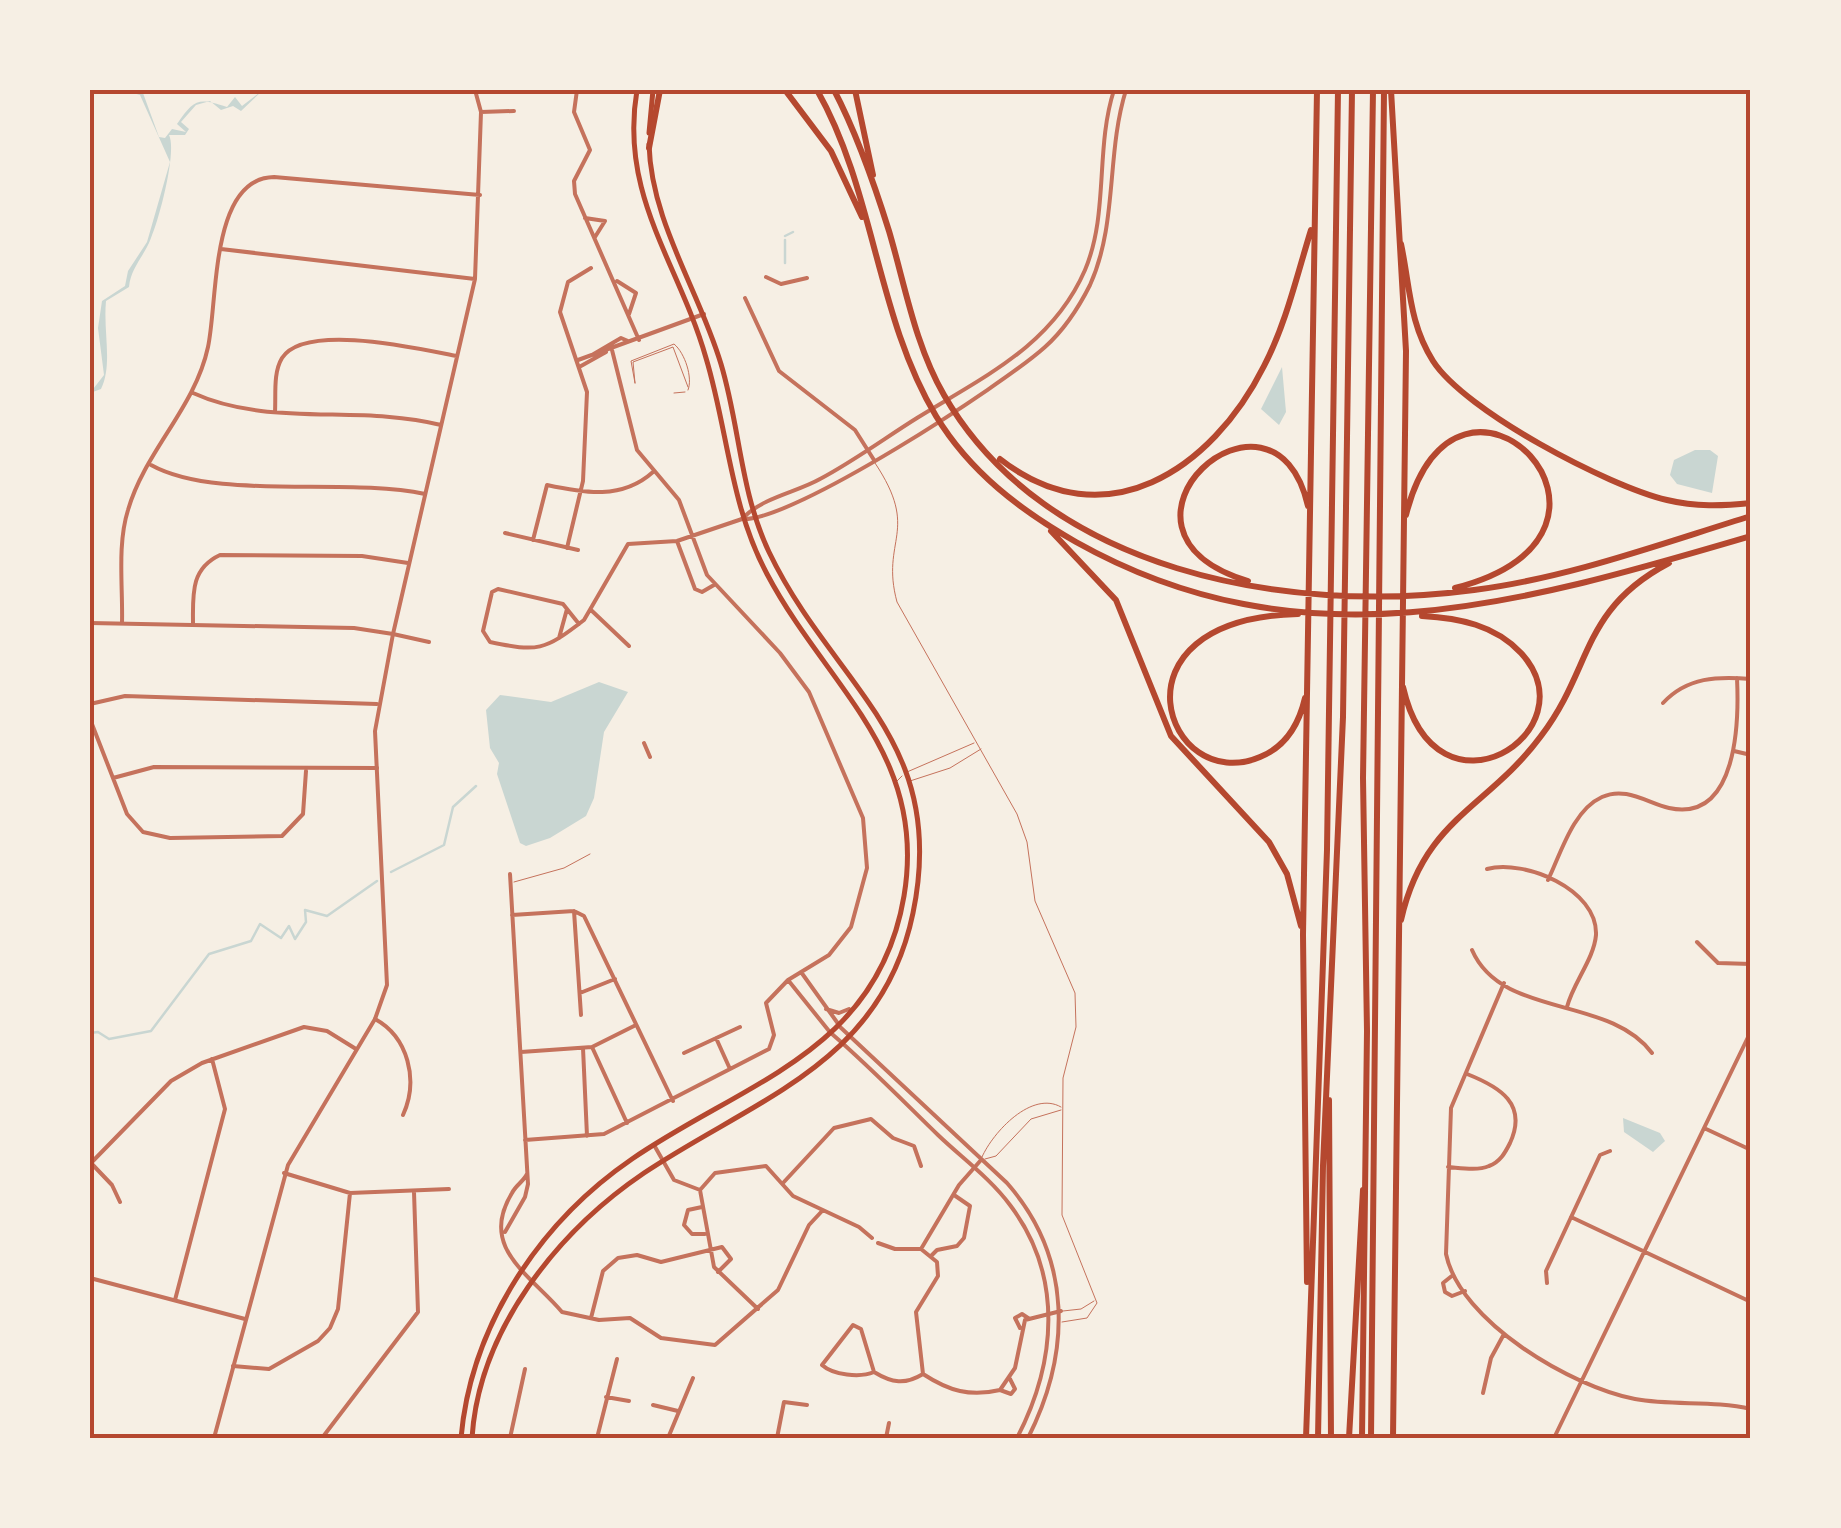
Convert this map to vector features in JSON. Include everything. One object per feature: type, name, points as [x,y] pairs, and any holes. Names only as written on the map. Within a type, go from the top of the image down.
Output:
[{"type":"highway","points":[[649,148],[656,90]]},
{"type":"highway","points":[[785,90],[844,174],[885,285]]},
{"type":"highway","points":[[817,90],[850,162],[906,350],[928,402],[975,468],[1080,558],[1116,600],[1165,726],[1188,759],[1269,842],[1293,889],[1303,935]]},
{"type":"highway","points":[[834,90],[879,200]]},
{"type":"highway","points":[[855,90],[879,200],[910,307],[943,393],[1010,475],[1102,538],[1210,577],[1282,591],[1417,595],[1544,578],[1751,516]]},
{"type":"highway","points":[[1310,1308],[1304,1258],[1303,935],[1317,90]]},
{"type":"highway","points":[[1306,1438],[1326,870],[1338,90]]},
{"type":"highway","points":[[1318,1438],[1326,1074],[1344,626],[1352,90]]},
{"type":"highway","points":[[1362,1438],[1366,1174],[1364,626],[1373,90]]},
{"type":"highway","points":[[1388,90],[1406,350],[1392,1438]]},
{"type":"highway","points":[[1371,1438],[1376,627],[1388,90]]},
{"type":"highway","points":[[976,438],[1024,477],[1066,492],[1123,492],[1181,468],[1227,424],[1265,365],[1314,219]]},
{"type":"highway","points":[[1396,220],[1408,305],[1416,328],[1437,367],[1463,396],[1613,480],[1648,495],[1701,506],[1751,503]]},
{"type":"highway","points":[[1403,526],[1424,470],[1445,446],[1464,436],[1490,433],[1512,439],[1531,452],[1547,479],[1550,504],[1545,524],[1522,555],[1474,584],[1417,595]]},
{"type":"highway","points":[[1282,591],[1218,570],[1199,555],[1183,522],[1188,483],[1203,464],[1227,450],[1254,448],[1272,454],[1302,484],[1311,534]]},
{"type":"highway","points":[[1038,520],[1124,566],[1204,593],[1318,613],[1458,620],[1510,642],[1531,665],[1538,682],[1538,709],[1531,728],[1514,748],[1494,758],[1464,761],[1443,754],[1423,737],[1412,720],[1400,658]]},
{"type":"highway","points":[[1396,615],[1505,603],[1751,536]]},
{"type":"highway","points":[[1398,941],[1410,886],[1434,842],[1543,734],[1608,610],[1653,572],[1682,556]]},
{"type":"highway","points":[[1303,614],[1250,617],[1201,638],[1174,676],[1170,711],[1181,734],[1202,754],[1226,762],[1252,760],[1278,746],[1292,730],[1303,708],[1308,678]]},
{"type":"highway","points":[[1326,1074],[1330,1438]]},
{"type":"highway","points":[[1350,1438],[1360,1207],[1366,1174]]},
{"type":"main road","points":[[461,1438],[466,1398],[483,1345],[522,1268],[588,1194],[654,1146],[777,1076],[832,1034],[858,1004],[891,945],[904,897],[907,848],[897,781],[868,721],[784,604],[742,519],[712,379],[693,318],[641,196],[634,144],[636,92]]},
{"type":"main road","points":[[472,1438],[488,1364],[534,1280],[572,1233],[663,1161],[796,1085],[844,1044],[890,978],[912,919],[919,859],[908,772],[881,716],[779,572],[756,520],[729,392],[704,314],[662,218],[649,148]]},
{"type":"street","points":[[214,1438],[284,1174],[299,1141],[375,1018],[389,967],[377,704],[474,279],[482,112],[476,90]]},
{"type":"street","points":[[578,90],[574,112],[590,150],[574,190],[629,314],[636,341]]},
{"type":"street","points":[[742,519],[752,509],[808,486],[1019,356],[1067,304],[1085,270],[1096,232],[1100,159],[1114,90]]},
{"type":"street","points":[[578,624],[567,608],[498,589],[492,592],[483,631],[490,642],[532,651],[559,638],[578,624],[591,610],[628,544],[677,541],[742,519],[756,520],[817,493],[1027,363],[1075,312],[1098,267],[1115,134],[1126,90]]},
{"type":"street","points":[[482,112],[514,111]]},
{"type":"street","points":[[122,624],[125,521],[151,465],[193,393],[209,344],[221,249],[237,194],[262,178],[480,194]]},
{"type":"street","points":[[586,218],[605,221],[595,238]]},
{"type":"street","points":[[221,249],[474,279]]},
{"type":"street","points":[[567,548],[580,492],[587,392],[560,312],[568,282],[590,268]]},
{"type":"street","points":[[766,277],[778,284],[807,278]]},
{"type":"street","points":[[615,280],[636,293],[629,314]]},
{"type":"street","points":[[745,298],[779,371],[844,419],[874,460]]},
{"type":"street","points":[[593,358],[704,314]]},
{"type":"street","points":[[580,363],[622,338],[636,341]]},
{"type":"street","points":[[275,412],[280,363],[302,342],[402,346],[457,356]]},
{"type":"street","points":[[525,1140],[604,1134],[674,1101],[772,1045],[774,1035],[766,1003],[788,980],[835,950],[856,918],[867,868],[863,818],[809,692],[780,653],[714,585],[679,500],[653,472],[634,440],[607,350]]},
{"type":"street","points":[[193,393],[232,409],[384,415],[441,426]]},
{"type":"street","points":[[151,465],[194,482],[366,486],[425,494]]},
{"type":"street","points":[[533,540],[547,485],[580,492],[625,488],[653,472]]},
{"type":"street","points":[[505,533],[578,550]]},
{"type":"street","points":[[677,541],[695,590],[714,585]]},
{"type":"street","points":[[192,625],[194,581],[202,567],[220,555],[348,555],[409,563]]},
{"type":"street","points":[[559,638],[567,608]]},
{"type":"street","points":[[591,610],[629,646]]},
{"type":"street","points":[[90,623],[366,628],[428,642]]},
{"type":"street","points":[[629,646],[637,644]]},
{"type":"street","points":[[627,653],[629,646]]},
{"type":"street","points":[[1548,880],[1582,813],[1598,799],[1622,794],[1668,808],[1690,808],[1716,791],[1734,751],[1737,678]]},
{"type":"street","points":[[1663,704],[1680,688],[1695,682],[1751,678]]},
{"type":"street","points":[[90,704],[125,696],[377,704]]},
{"type":"street","points":[[90,719],[129,817],[148,834],[268,840],[286,834],[299,822],[306,804],[306,770]]},
{"type":"street","points":[[644,743],[650,757]]},
{"type":"street","points":[[1734,751],[1751,755]]},
{"type":"street","points":[[113,778],[154,768],[377,768]]},
{"type":"street","points":[[1487,869],[1506,866],[1548,880],[1576,894],[1593,915],[1594,946],[1567,1008]]},
{"type":"street","points":[[504,1232],[526,1197],[527,1174],[510,874]]},
{"type":"street","points":[[512,915],[574,911],[584,916],[674,1101]]},
{"type":"street","points":[[574,911],[581,1015]]},
{"type":"street","points":[[1697,942],[1718,964],[1751,964]]},
{"type":"street","points":[[1472,950],[1479,967],[1504,984],[1633,1032],[1652,1053]]},
{"type":"street","points":[[801,972],[850,1037],[1028,1209],[1051,1261],[1062,1322],[1052,1386],[1028,1438]]},
{"type":"street","points":[[580,993],[615,979]]},
{"type":"street","points":[[788,980],[832,1034],[974,1168],[1023,1224],[1039,1260],[1049,1316],[1042,1381],[1017,1438]]},
{"type":"street","points":[[1504,984],[1451,1108],[1446,1254],[1453,1274],[1522,1350],[1583,1378],[1635,1398],[1751,1409]]},
{"type":"street","points":[[825,1008],[839,1013],[858,1004]]},
{"type":"street","points":[[375,1018],[398,1035],[406,1053],[409,1098],[403,1115]]},
{"type":"street","points":[[521,1052],[592,1047],[636,1025]]},
{"type":"street","points":[[120,1202],[112,1184],[90,1164],[170,1080],[212,1059],[304,1027],[327,1031],[356,1048]]},
{"type":"street","points":[[684,1053],[740,1027]]},
{"type":"street","points":[[1554,1438],[1750,1035]]},
{"type":"street","points":[[716,1038],[730,1069]]},
{"type":"street","points":[[592,1047],[627,1122]]},
{"type":"street","points":[[583,1048],[587,1136]]},
{"type":"street","points":[[175,1300],[225,1109],[212,1059]]},
{"type":"street","points":[[1448,1167],[1479,1168],[1495,1163],[1506,1152],[1515,1126],[1516,1113],[1506,1095],[1465,1074]]},
{"type":"street","points":[[783,1182],[834,1128],[871,1119],[893,1138],[914,1146],[921,1166]]},
{"type":"street","points":[[1704,1128],[1751,1150]]},
{"type":"street","points":[[654,1146],[677,1182],[700,1190]]},
{"type":"street","points":[[1547,1282],[1546,1271],[1570,1217],[1600,1156],[1610,1151]]},
{"type":"street","points":[[921,1248],[981,1160]]},
{"type":"street","points":[[758,1309],[718,1272],[710,1248],[700,1190],[715,1173],[728,1168],[766,1166],[793,1196],[872,1238]]},
{"type":"street","points":[[284,1174],[350,1193],[449,1189]]},
{"type":"street","points":[[527,1174],[512,1192],[504,1252],[562,1312],[591,1318],[630,1318],[661,1338],[716,1344],[785,1280],[803,1236],[823,1210]]},
{"type":"street","points":[[322,1438],[418,1312],[414,1192]]},
{"type":"street","points":[[233,1366],[269,1368],[318,1341],[330,1328],[338,1308],[350,1193]]},
{"type":"street","points":[[931,1256],[936,1250],[957,1246],[964,1238],[970,1206],[954,1195]]},
{"type":"street","points":[[702,1207],[688,1210],[684,1224],[692,1234],[706,1234]]},
{"type":"street","points":[[1570,1217],[1751,1302]]},
{"type":"street","points":[[878,1242],[895,1249],[921,1248],[937,1262],[938,1276],[915,1321],[923,1374]]},
{"type":"street","points":[[591,1318],[603,1271],[618,1258],[637,1255],[661,1262],[722,1246],[731,1254],[730,1262],[718,1272]]},
{"type":"street","points":[[1453,1274],[1444,1283],[1444,1292],[1452,1296],[1465,1291]]},
{"type":"street","points":[[90,1278],[245,1319]]},
{"type":"street","points":[[1000,1390],[1010,1379],[1020,1328],[1028,1318],[1061,1311]]},
{"type":"street","points":[[1049,1316],[1062,1322]]},
{"type":"street","points":[[874,1372],[861,1330],[852,1325],[822,1365],[828,1370],[865,1376],[874,1372],[906,1383],[923,1374]]},
{"type":"street","points":[[1483,1392],[1491,1358],[1504,1334]]},
{"type":"street","points":[[597,1438],[617,1359]]},
{"type":"street","points":[[510,1438],[525,1370]]},
{"type":"street","points":[[923,1374],[955,1392],[982,1394],[1000,1390],[1011,1394],[1015,1390],[1010,1379]]},
{"type":"street","points":[[668,1438],[693,1378]]},
{"type":"street","points":[[606,1397],[629,1401]]},
{"type":"street","points":[[777,1438],[784,1402],[807,1405]]},
{"type":"street","points":[[653,1405],[678,1411]]},
{"type":"street","points":[[886,1438],[889,1423]]},
{"type":"lane","points":[[636,383],[633,362],[673,346],[688,390],[674,393]]},
{"type":"lane","points":[[874,460],[898,503],[900,529],[892,572],[897,602],[1022,825],[1035,901],[1075,993],[1076,1027],[1064,1069],[1062,1215],[1096,1299],[1092,1315],[1062,1322]]},
{"type":"lane","points":[[897,781],[908,772],[947,759],[977,741]]},
{"type":"lane","points":[[897,781],[911,781],[950,768],[981,748]]},
{"type":"lane","points":[[510,882],[564,868],[590,854]]},
{"type":"lane","points":[[981,1160],[986,1149],[1026,1108],[1053,1102],[1064,1109]]},
{"type":"lane","points":[[981,1160],[996,1156],[1032,1119],[1064,1109]]},
{"type":"lane","points":[[872,1238],[878,1242]]},
{"type":"lane","points":[[1061,1311],[1081,1309],[1096,1299]]},
{"type":"shaded area","points":[[122,90],[143,93],[159,137],[165,138],[172,129],[186,132],[177,124],[193,105],[207,102],[196,105],[181,122],[189,129],[185,135],[169,135],[170,162],[140,95]]},
{"type":"shaded area","points":[[263,90],[241,111],[233,106],[221,110],[212,103],[227,107],[235,97],[242,106]]},
{"type":"shaded area","points":[[170,162],[159,215],[129,287],[106,301],[105,379],[101,389],[90,393],[104,375],[98,328],[102,301],[125,286],[128,271],[147,242]]},
{"type":"shaded area","points":[[1282,367],[1286,412],[1279,425],[1261,409]]},
{"type":"shaded area","points":[[1695,450],[1710,450],[1718,456],[1712,493],[1677,484],[1670,475],[1674,460]]},
{"type":"shaded area","points":[[599,682],[628,692],[604,732],[594,798],[586,816],[550,838],[526,846],[520,843],[497,774],[499,763],[490,748],[486,710],[500,695],[551,702]]},
{"type":"shaded area","points":[[1623,1118],[1660,1133],[1665,1141],[1653,1152],[1624,1132]]},
{"type":"waterway","points":[[785,236],[793,232]]},
{"type":"waterway","points":[[785,240],[785,263]]},
{"type":"waterway","points":[[391,872],[444,845],[453,807],[476,786]]},
{"type":"waterway","points":[[90,1033],[98,1032],[109,1039],[151,1031],[209,954],[251,941],[260,924],[281,938],[289,926],[295,939],[306,922],[305,910],[327,916],[377,881]]}]
